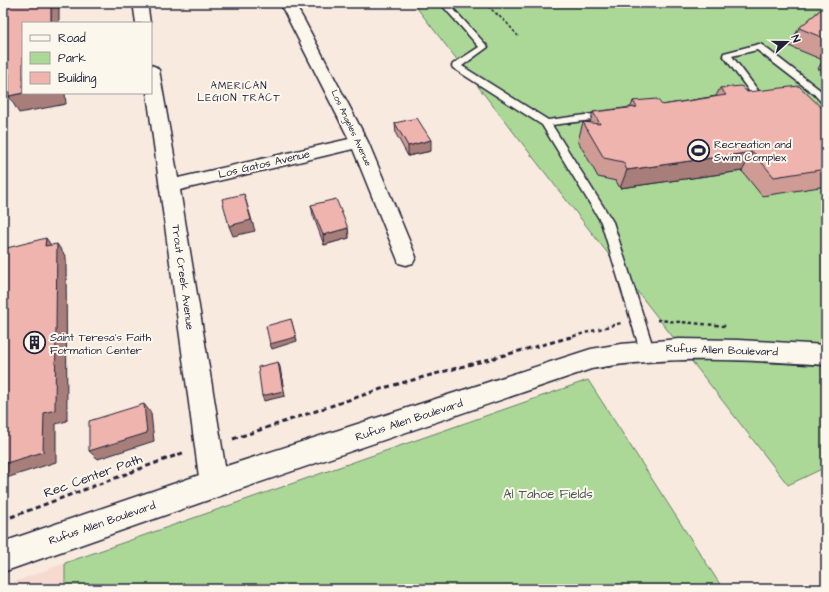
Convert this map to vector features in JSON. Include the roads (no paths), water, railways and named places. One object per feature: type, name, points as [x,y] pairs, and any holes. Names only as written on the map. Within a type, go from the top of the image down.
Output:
[{"type":"street","points":[[142,3],[141,10],[143,22]]},
{"type":"street","name":"Los Angeles Avenue","points":[[287,3],[359,142],[406,257]]},
{"type":"street","name":"Trout Creek Avenue","points":[[152,76],[170,186],[214,484]]},
{"type":"street","name":"Los Gatos Avenue","points":[[170,186],[359,142]]},
{"type":"street","name":"Rufus Allen Boulevard","points":[[3,557],[214,484],[591,359],[620,353],[682,348],[719,348],[826,354]]},
{"type":"lane","points":[[444,3],[484,48],[456,66],[546,123],[607,222],[647,350]]},
{"type":"lane","points":[[734,100],[758,97],[727,55],[758,47],[817,92],[826,102]]},
{"type":"lane","points":[[546,123],[617,114]]},
{"type":"place","name":"Recreation and Swim Complex","points":[[698,150]]},
{"type":"place","name":"Saint Teresa's Faith Formation Center","points":[[35,343]]},
{"type":"district","name":"AMERICAN LEGION TRACT","points":[[239,92]]},
{"type":"park label","name":"Al Tahoe Fields","points":[[548,494]]}]
